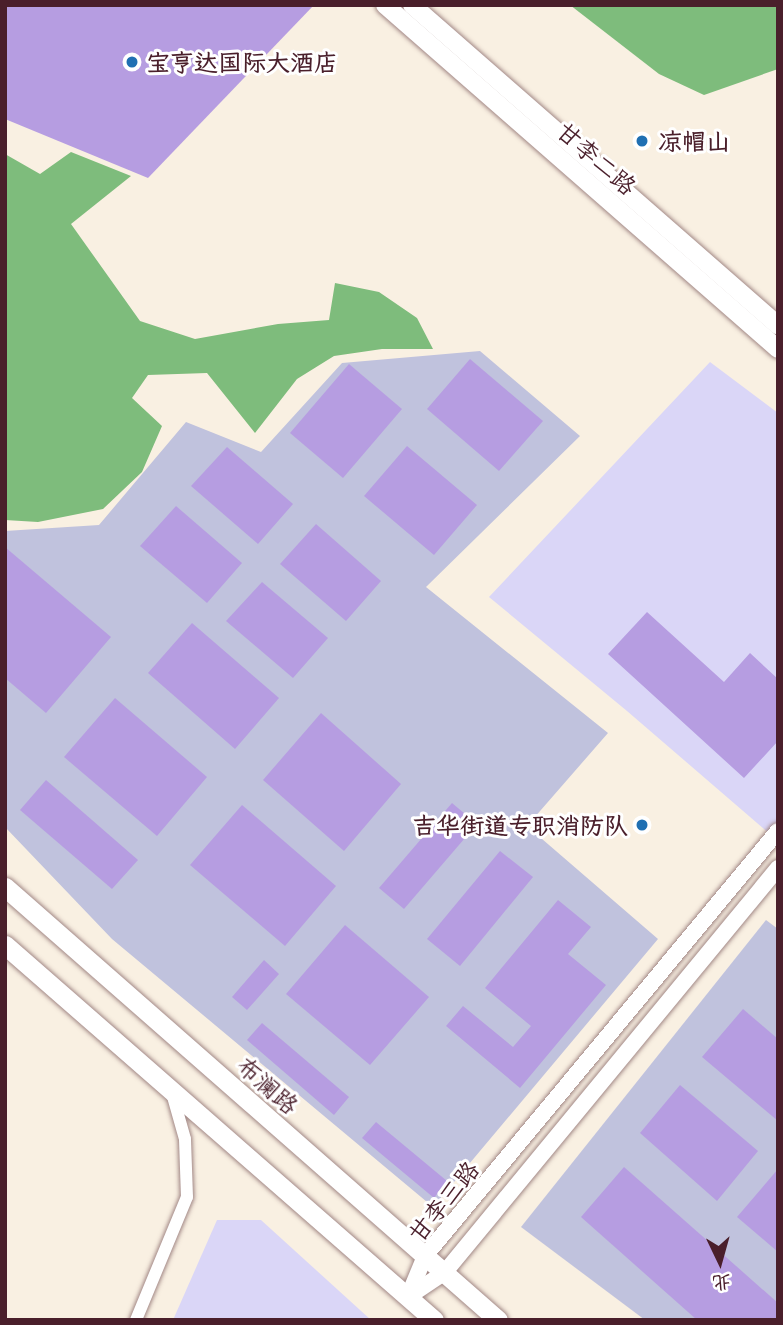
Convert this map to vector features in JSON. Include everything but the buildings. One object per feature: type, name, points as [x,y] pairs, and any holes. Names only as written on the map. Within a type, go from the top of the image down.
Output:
[{"type":"main road","name":"甘李二路","points":[[385,5],[778,349]]},
{"type":"main road","name":"甘李二路","points":[[412,5],[778,325]]},
{"type":"main road","name":"布澜路","points":[[5,887],[498,1320]]},
{"type":"main road","points":[[5,945],[434,1320]]},
{"type":"street","name":"甘李三路","points":[[408,1297],[425,1256],[778,831]]},
{"type":"street","name":"甘李三路","points":[[408,1297],[445,1272],[778,867]]},
{"type":"street","points":[[136,1320],[187,1197],[185,1139],[172,1093]]},
{"type":"shaded area","points":[[480,351],[580,436],[426,587],[608,733],[527,826],[658,939],[433,1207],[112,939],[5,827],[5,531],[99,525],[186,422],[261,452],[342,363]]},
{"type":"shaded area","points":[[710,362],[778,413],[778,841],[489,597]]},
{"type":"shaded area","points":[[766,920],[778,929],[778,1320],[645,1320],[521,1227]]},
{"type":"shaded area","points":[[217,1220],[261,1220],[371,1320],[173,1320]]},
{"type":"green space","points":[[570,5],[778,5],[778,69],[704,95],[659,74]]},
{"type":"green space","points":[[71,152],[131,176],[71,224],[140,321],[195,339],[278,324],[329,320],[335,283],[379,292],[417,318],[433,349],[382,349],[334,356],[297,379],[255,433],[207,373],[148,375],[132,398],[162,426],[142,472],[103,509],[38,522],[5,520],[5,154],[40,174]]},
{"type":"place","name":"宝亨达国际大酒店","points":[[132,62]]},
{"type":"place","name":"凉帽山","points":[[642,141]]},
{"type":"place","name":"吉华街道专职消防队","points":[[642,825]]}]
